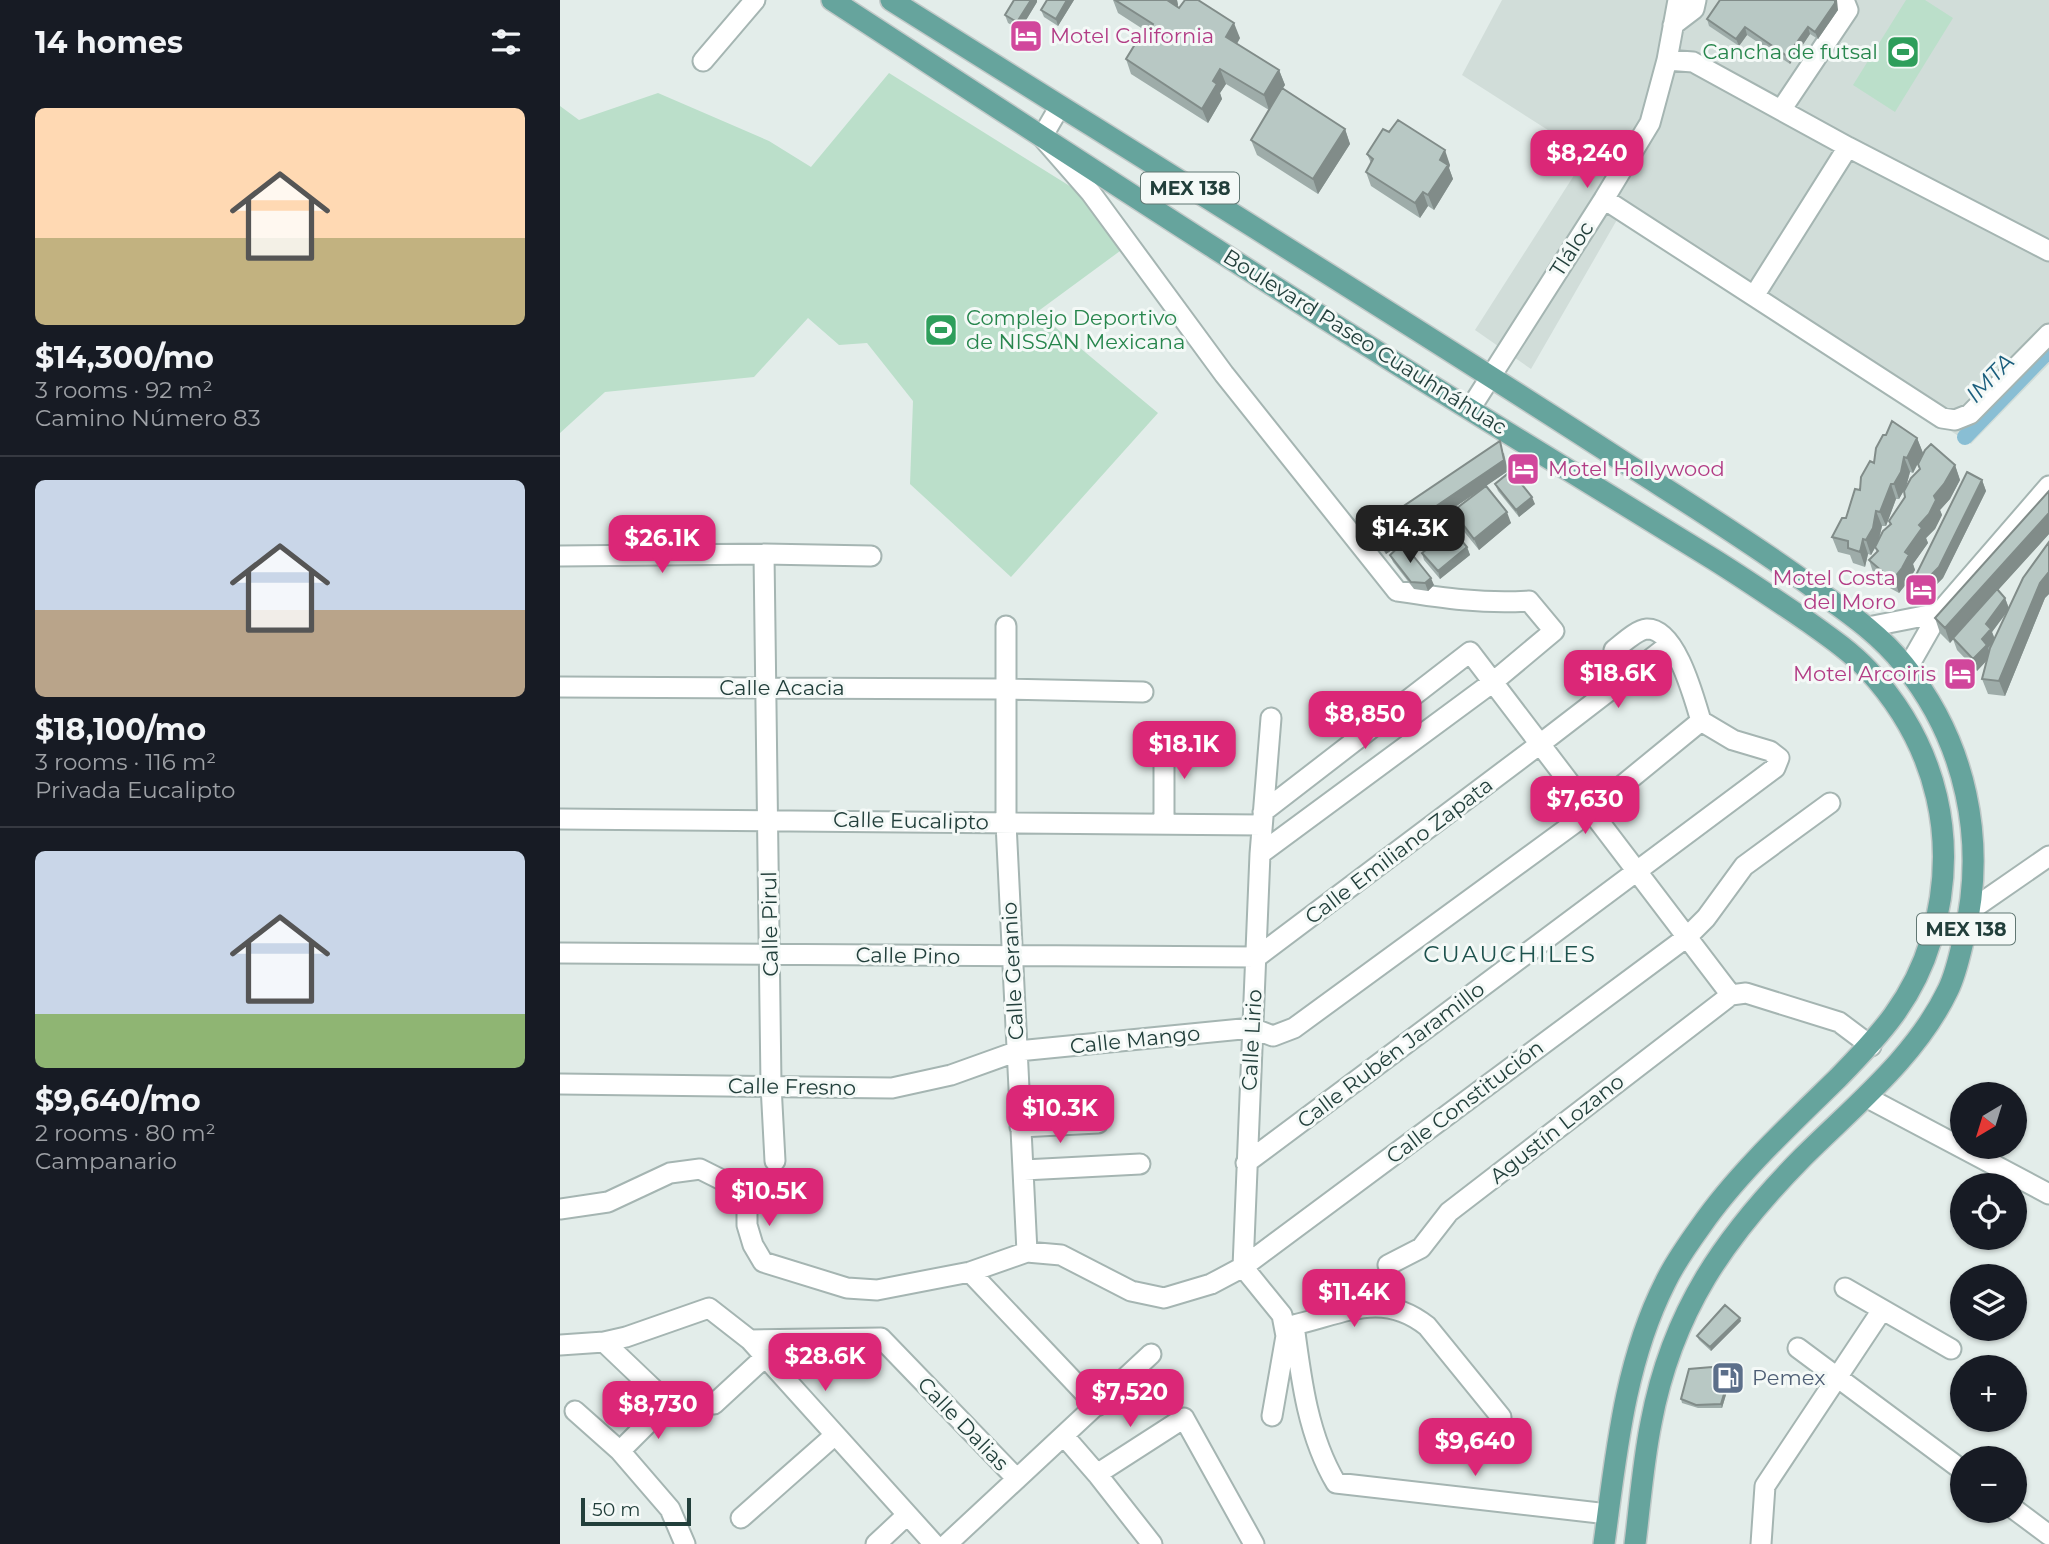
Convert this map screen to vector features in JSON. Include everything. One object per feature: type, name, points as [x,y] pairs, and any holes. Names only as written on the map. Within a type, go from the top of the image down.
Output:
[{"type":"main road","name":"Boulevard Paseo Cuauhnáhuac","points":[[832,0],[1470,409],[1758,587],[1846,649],[1868,670],[1902,715],[1917,742],[1940,802],[1944,838],[1944,867],[1931,939],[1917,979],[1891,1021],[1871,1046],[1734,1186],[1702,1223],[1665,1282],[1640,1346],[1620,1424],[1604,1544]]},
{"type":"main road","name":"Boulevard Paseo Cuauhnáhuac","points":[[891,0],[1490,376],[1774,559],[1868,628],[1907,669],[1948,739],[1967,797],[1975,848],[1975,876],[1970,910],[1949,989],[1920,1036],[1866,1097],[1801,1159],[1743,1222],[1718,1256],[1694,1297],[1670,1352],[1651,1419],[1635,1544]]},
{"type":"street","points":[[703,61],[755,0]]},
{"type":"street","name":"Tláloc","points":[[1470,409],[1650,123],[1667,60],[1678,0]]},
{"type":"street","points":[[1673,25],[1694,9],[1696,0]]},
{"type":"street","points":[[1781,110],[1848,10],[1844,0]]},
{"type":"street","points":[[1667,60],[1693,62],[1848,147],[2049,251]]},
{"type":"street","points":[[1060,106],[1042,136],[1091,193],[1224,373],[1397,591],[1462,601],[1529,601],[1554,631],[1493,681],[1260,854]]},
{"type":"street","points":[[1754,296],[1848,147]]},
{"type":"street","points":[[1604,199],[1942,418],[1963,417],[2049,334]]},
{"type":"street","points":[[1907,669],[1939,612],[2049,486]]},
{"type":"street","name":"Calle Pirul","points":[[764,554],[771,1086],[775,1161]]},
{"type":"street","points":[[560,556],[871,556]]},
{"type":"street","points":[[1868,628],[1939,612]]},
{"type":"street","name":"Calle Geranio","points":[[1006,626],[1006,823],[1027,1252]]},
{"type":"street","points":[[1614,650],[1643,629],[1663,635],[1686,674],[1701,721]]},
{"type":"street","name":"Calle Emiliano Zapata","points":[[1257,957],[1670,644]]},
{"type":"street","points":[[1262,819],[1470,652],[1731,995],[1746,993],[1839,1022],[1871,1046]]},
{"type":"street","name":"Calle Acacia","points":[[560,687],[1143,692]]},
{"type":"street","name":"Calle Lirio","points":[[1243,1267],[1260,854],[1272,718]]},
{"type":"street","name":"Calle Rubén Jaramillo","points":[[1246,1163],[1775,768],[1779,758],[1770,751],[1733,740],[1701,721]]},
{"type":"street","name":"Calle Mango","points":[[1018,1051],[1252,1028],[1273,1036],[1294,1028],[1591,811],[1701,721]]},
{"type":"street","points":[[1164,738],[1164,823]]},
{"type":"street","name":"Calle Constitución","points":[[1027,1252],[1061,1255],[1131,1291],[1164,1298],[1211,1284],[1243,1267],[1687,937],[1706,918],[1744,866],[1830,803]]},
{"type":"street","name":"Calle Eucalipto","points":[[560,819],[1164,823],[1262,819]]},
{"type":"street","points":[[1970,910],[2049,856]]},
{"type":"street","name":"Calle Pino","points":[[560,953],[1257,957]]},
{"type":"street","name":"Agustín Lozano","points":[[1388,1265],[1422,1248],[1449,1212],[1731,995]]},
{"type":"street","name":"Calle Fresno","points":[[560,1084],[892,1088],[951,1075],[1018,1051]]},
{"type":"street","points":[[1866,1097],[2049,1194]]},
{"type":"street","points":[[1020,1127],[1098,1123]]},
{"type":"street","points":[[1024,1170],[1140,1164]]},
{"type":"street","points":[[560,1209],[608,1202],[670,1173],[700,1169],[736,1187],[747,1202],[747,1225],[753,1245],[763,1262],[847,1288],[877,1290],[970,1272],[1027,1252]]},
{"type":"street","points":[[1243,1267],[1282,1315],[1286,1336],[1272,1416]]},
{"type":"street","points":[[970,1272],[1097,1406]]},
{"type":"street","points":[[1845,1288],[1951,1349]]},
{"type":"street","points":[[1501,1417],[1427,1326],[1415,1316],[1390,1307],[1362,1306],[1294,1325],[1301,1379],[1316,1441],[1336,1483],[1608,1514]]},
{"type":"street","points":[[560,1345],[604,1342],[626,1337],[709,1308],[750,1340],[934,1544]]},
{"type":"street","points":[[1761,1544],[1765,1486],[1882,1310]]},
{"type":"street","name":"Calle Dalias","points":[[750,1340],[881,1338],[1017,1479]]},
{"type":"street","points":[[604,1342],[668,1403],[620,1451]]},
{"type":"street","points":[[1798,1348],[1950,1460]]},
{"type":"street","points":[[947,1544],[1151,1354]]},
{"type":"street","points":[[714,1404],[765,1356]]},
{"type":"street","points":[[575,1411],[620,1451],[670,1509],[685,1544]]},
{"type":"street","points":[[1097,1474],[1184,1418],[1254,1544]]},
{"type":"street","points":[[741,1518],[835,1435]]},
{"type":"street","points":[[1064,1436],[1152,1544]]},
{"type":"street","points":[[876,1544],[907,1514]]},
{"type":"street","points":[[2027,1519],[2049,1535]]},
{"type":"shaded area","points":[[1502,0],[2049,0],[2049,364],[1971,444],[1618,218],[1531,369],[1475,330],[1587,155],[1462,75]]},
{"type":"green space","name":"Cancha de futsal","points":[[1906,0],[1925,0],[1953,18],[1895,112],[1853,85]]},
{"type":"green space","name":"Complejo Deportivo de NISSAN Mexicana","points":[[889,73],[1081,193],[1120,251],[1037,312],[1158,413],[1011,577],[910,484],[913,401],[867,343],[839,345],[808,318],[754,377],[605,392],[560,433],[560,106],[579,120],[658,93],[769,141],[811,167]]},
{"type":"building","points":[[1014,0],[1031,0],[1017,22],[1005,15]]},
{"type":"building","points":[[1047,0],[1067,0],[1056,19],[1041,10]]},
{"type":"building","points":[[1115,0],[1167,0],[1179,8],[1185,0],[1198,0],[1234,23],[1226,37],[1279,70],[1264,95],[1220,69],[1213,81],[1217,84],[1202,109],[1126,59],[1140,36],[1145,39],[1153,24]]},
{"type":"building","points":[[1720,0],[1835,0],[1835,3],[1815,32],[1808,27],[1787,56],[1745,27],[1736,39],[1707,19]]},
{"type":"building","points":[[1282,88],[1345,129],[1313,179],[1251,140]]},
{"type":"building","points":[[1398,120],[1445,150],[1440,160],[1448,165],[1428,195],[1423,192],[1415,203],[1366,172],[1373,159],[1367,154],[1383,129],[1389,132]]},
{"type":"building","points":[[1892,421],[1917,438],[1907,458],[1904,457],[1901,472],[1894,484],[1891,484],[1880,512],[1876,511],[1873,528],[1866,540],[1863,539],[1860,552],[1848,548],[1848,541],[1832,537],[1842,518],[1846,518],[1855,489],[1860,490],[1861,477],[1870,461],[1874,463],[1876,448]]},
{"type":"building","points":[[1500,441],[1504,460],[1382,543],[1371,528]]},
{"type":"building","points":[[1931,444],[1955,465],[1934,496],[1936,500],[1919,525],[1922,528],[1905,552],[1909,555],[1894,578],[1869,560],[1878,551],[1875,547],[1883,531],[1891,524],[1889,521],[1905,497],[1904,491],[1920,469],[1918,464]]},
{"type":"building","points":[[1511,471],[1532,497],[1516,510],[1495,484]]},
{"type":"building","points":[[1967,472],[1982,480],[1939,567],[1926,580],[1916,575]]},
{"type":"building","points":[[1486,486],[1507,512],[1474,539],[1453,511]]},
{"type":"building","points":[[2049,491],[2049,513],[1945,628],[1935,618]]},
{"type":"building","points":[[1452,529],[1467,547],[1438,571],[1422,553]]},
{"type":"building","points":[[2049,542],[2049,572],[2040,583],[1999,681],[1982,679],[1990,648],[2023,578]]},
{"type":"building","points":[[1403,543],[1431,578],[1425,583],[1411,582],[1390,555]]},
{"type":"building","points":[[1997,589],[2005,598],[1986,624],[1991,629],[1982,639],[1987,645],[1973,659],[1953,638]]},
{"type":"building","points":[[1725,1305],[1740,1318],[1710,1347],[1697,1336]]},
{"type":"building","points":[[1712,1367],[1730,1374],[1721,1404],[1696,1405],[1681,1399],[1689,1369]]},
{"type":"waterway","name":"IMTA","points":[[1965,437],[2049,350]]},
{"type":"place","name":"Motel California","points":[[1026,36]]},
{"type":"place","name":"Cancha de futsal","points":[[1903,52]]},
{"type":"place","name":"Complejo Deportivo de NISSAN Mexicana","points":[[941,330]]},
{"type":"place","name":"Motel Hollywood","points":[[1523,469]]},
{"type":"place","name":"Motel Costa del Moro","points":[[1921,590]]},
{"type":"place","name":"Motel Arcoiris","points":[[1960,674]]},
{"type":"place","name":"Pemex","points":[[1728,1378]]},
{"type":"district","name":"CUAUCHILES","points":[[1510,954]]}]
